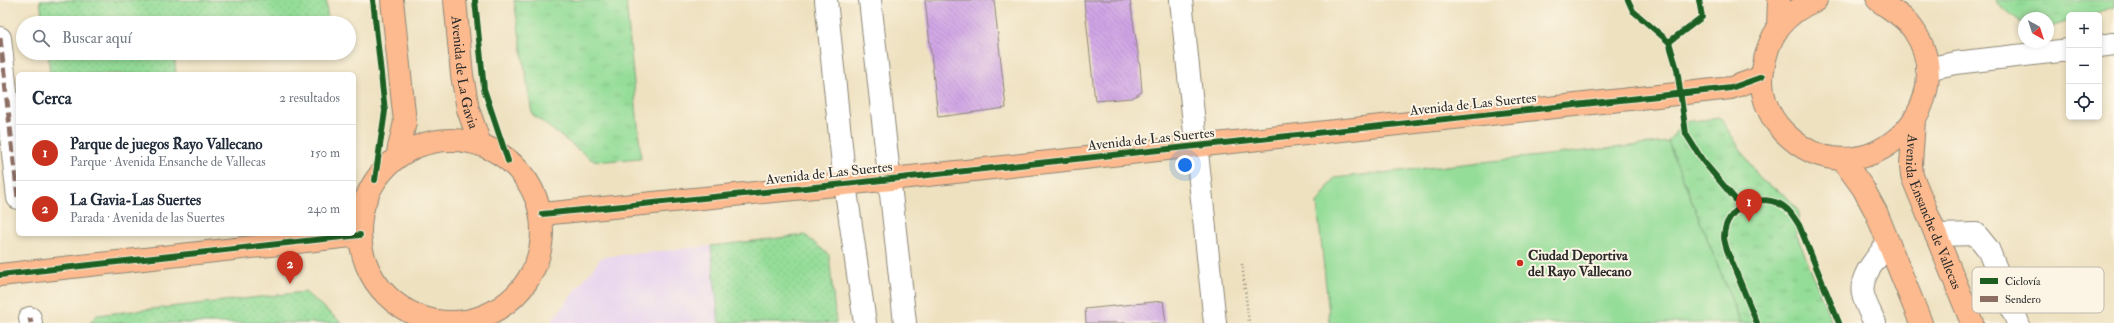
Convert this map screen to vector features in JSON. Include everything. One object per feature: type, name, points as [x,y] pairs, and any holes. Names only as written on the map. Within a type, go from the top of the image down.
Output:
[{"type":"main road","points":[[392,0],[405,122],[397,157]]},
{"type":"main road","name":"Avenida de La Gavia","points":[[455,0],[464,89],[468,109],[480,144]]},
{"type":"main road","name":"Avenida Ensanche de Vallecas","points":[[1778,27],[1779,0]]},
{"type":"main road","name":"Avenida Ensanche de Vallecas","points":[[1816,0],[1799,7],[1778,27],[1766,51],[1762,77],[1765,102],[1777,125],[1794,143],[1817,155],[1842,159],[1870,155],[1895,142],[1914,120],[1925,96],[1927,69],[1922,49],[1913,30],[1899,14],[1878,1]]},
{"type":"main road","name":"Avenida de Las Suertes","points":[[542,214],[845,184],[1731,88],[1762,77]]},
{"type":"main road","name":"Avenida Ensanche de Vallecas","points":[[1914,120],[1910,165],[1912,176],[1972,323]]},
{"type":"main road","points":[[449,139],[480,144],[520,169],[536,196],[542,214],[543,237],[535,266],[524,286],[499,315],[446,322],[417,319],[400,306],[377,284],[363,255],[360,234],[364,204],[375,180],[397,157],[418,146],[449,139]]},
{"type":"main road","points":[[1842,159],[1863,188],[1876,212],[1921,323]]},
{"type":"main road","points":[[356,234],[360,234]]},
{"type":"main road","points":[[0,275],[342,236]]},
{"type":"street","points":[[826,0],[845,184],[865,323]]},
{"type":"street","points":[[870,0],[905,323]]},
{"type":"street","points":[[1180,0],[1215,323]]},
{"type":"street","points":[[0,38],[16,180]]},
{"type":"street","points":[[2102,46],[2114,44]]},
{"type":"street","points":[[1927,69],[1955,63],[2066,50]]},
{"type":"street","points":[[1936,235],[1976,234],[1988,249],[1995,267]]},
{"type":"street","points":[[1875,323],[1863,294],[1862,284],[1866,274],[1888,243]]},
{"type":"street","points":[[2014,313],[2018,323]]},
{"type":"path","points":[[1242,264],[1249,323]]},
{"type":"shaded area","points":[[711,246],[719,323],[552,323],[552,320],[602,257]]},
{"type":"green space","points":[[40,0],[326,0],[327,16],[42,16]]},
{"type":"green space","points":[[514,0],[626,0],[641,158],[606,161],[592,160],[532,114]]},
{"type":"green space","points":[[1994,0],[2114,0],[2114,7],[2098,12],[2066,12],[2066,22],[2054,26],[2054,12],[2018,12],[2018,20]]},
{"type":"green space","points":[[49,60],[175,60],[176,72],[50,72]]},
{"type":"green space","points":[[1720,118],[1761,180],[1786,196],[1799,212],[1796,233],[1832,323],[1741,323],[1668,142],[1683,122]]},
{"type":"green space","name":"Ciudad Deportiva del Rayo Vallecano","points":[[1668,142],[1741,323],[1330,323],[1317,204],[1334,178]]},
{"type":"green space","points":[[805,235],[829,255],[836,323],[719,323],[711,246]]},
{"type":"green space","points":[[305,292],[342,323],[90,323],[97,315]]},
{"type":"building","points":[[925,0],[994,0],[1006,108],[938,117]]},
{"type":"building","points":[[1084,0],[1130,0],[1140,66],[1142,92],[1132,98],[1095,101]]},
{"type":"building","points":[[1163,301],[1166,323],[1086,323],[1085,309]]},
{"type":"marked path","points":[[0,38],[16,180]]},
{"type":"marked path","points":[[30,318],[31,323]]},
{"type":"cycle path","points":[[373,0],[385,111],[375,180]]},
{"type":"cycle path","points":[[475,0],[484,89],[508,161]]},
{"type":"cycle path","points":[[1628,0],[1633,11],[1669,42],[1702,17],[1699,0]]},
{"type":"cycle path","points":[[1669,42],[1677,69],[1686,134],[1703,161],[1741,206]]},
{"type":"cycle path","points":[[542,214],[845,184],[1731,88],[1762,77]]},
{"type":"cycle path","points":[[1757,323],[1727,250],[1724,237],[1726,226],[1730,217],[1737,210],[1746,204],[1766,200],[1786,208],[1799,225],[1839,323]]},
{"type":"cycle path","points":[[356,235],[360,235]]},
{"type":"cycle path","points":[[0,275],[351,236]]},
{"type":"place","name":"Parque de juegos Rayo Vallecano","points":[[1749,222]]},
{"type":"place","name":"Ciudad Deportiva del Rayo Vallecano","points":[[1520,263]]},
{"type":"place","name":"La Gavia-Las Suertes","points":[[290,284]]}]
